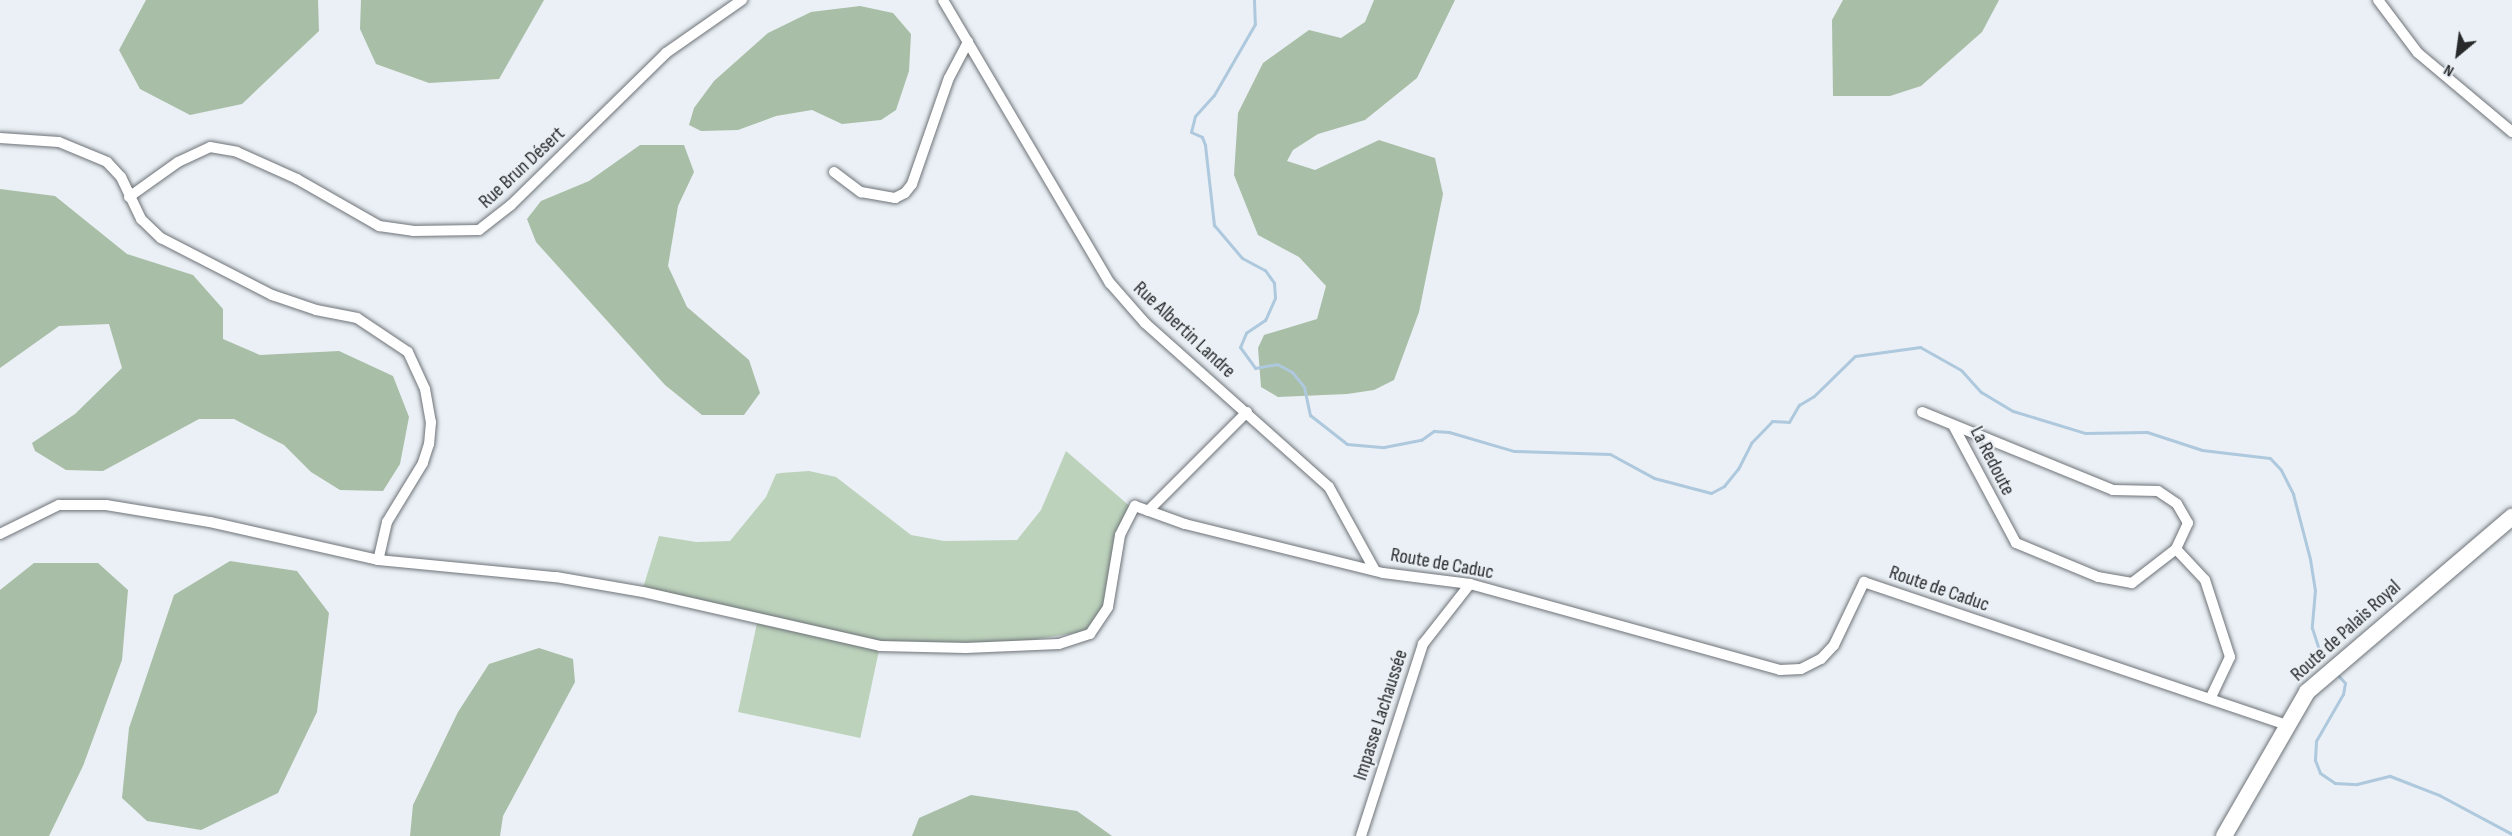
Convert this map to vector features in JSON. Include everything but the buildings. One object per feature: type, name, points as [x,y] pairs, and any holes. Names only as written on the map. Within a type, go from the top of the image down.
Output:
[{"type":"main road","name":"Route de Palais Royal","points":[[2224,836],[2307,692],[2343,658],[2512,517]]},
{"type":"street","name":"Rue Brun Désert","points":[[129,197],[197,150],[210,147],[237,152],[297,179],[379,226],[413,231],[478,230],[511,205],[666,52],[742,0]]},
{"type":"street","name":"Rue Albertin Landre","points":[[943,0],[1110,283],[1144,323],[1329,487],[1374,569]]},
{"type":"street","points":[[2378,0],[2418,53],[2512,132]]},
{"type":"street","points":[[834,172],[861,192],[895,198],[904,193],[912,184],[949,78],[968,42]]},
{"type":"street","points":[[0,138],[59,142],[107,162],[121,177],[141,219],[185,252],[292,303],[357,318],[374,326],[408,352],[424,389],[431,422],[429,444],[423,463],[387,522],[378,560]]},
{"type":"street","points":[[0,534],[14,524],[59,506],[106,505],[210,522],[378,560],[556,578],[644,592],[880,646],[1059,644],[1090,634],[1108,607],[1120,535],[1128,515],[1135,506],[1148,511],[1247,412]]},
{"type":"street","points":[[1922,412],[1954,427]]},
{"type":"street","name":"La Redoute","points":[[1954,427],[2113,490],[2158,491],[2177,504],[2188,523],[2176,549],[2132,583],[2098,577],[2016,543],[1954,427]]},
{"type":"street","name":"Route de Caduc","points":[[1148,511],[1185,524],[1374,569],[1470,584],[1779,670],[1801,669],[1821,659],[1834,645],[1864,582],[2211,697],[2286,725]]},
{"type":"street","points":[[2176,549],[2205,579],[2230,657],[2211,697]]},
{"type":"street","name":"Impasse Lachaussée","points":[[1361,836],[1423,644],[1470,584]]},
{"type":"green space","points":[[146,0],[318,0],[319,31],[242,104],[190,115],[140,89],[119,50]]},
{"type":"green space","points":[[361,0],[544,0],[499,79],[429,83],[376,64],[360,29]]},
{"type":"green space","points":[[1374,0],[1455,0],[1417,78],[1365,120],[1318,134],[1293,150],[1287,161],[1315,170],[1379,140],[1435,158],[1443,194],[1419,312],[1394,380],[1374,390],[1347,394],[1278,397],[1261,387],[1258,348],[1264,335],[1317,319],[1326,286],[1299,257],[1258,235],[1234,175],[1238,113],[1263,63],[1309,30],[1341,38],[1365,22]]},
{"type":"green space","points":[[1843,0],[1999,0],[1982,32],[1921,86],[1890,96],[1833,96],[1832,20]]},
{"type":"green space","points":[[860,6],[893,13],[911,34],[909,71],[896,110],[881,120],[842,124],[812,110],[776,116],[738,130],[701,131],[689,125],[694,108],[714,81],[768,33],[811,12]]},
{"type":"green space","points":[[640,145],[684,145],[694,172],[678,206],[668,266],[687,307],[749,360],[760,393],[744,415],[702,415],[665,385],[536,242],[527,219],[541,201],[589,181]]},
{"type":"green space","points":[[0,189],[55,196],[127,254],[193,275],[223,309],[223,339],[260,355],[339,351],[393,376],[409,417],[400,464],[383,491],[340,490],[311,472],[284,445],[234,419],[199,419],[103,471],[66,470],[35,451],[32,443],[75,414],[122,368],[109,324],[59,326],[0,368]]},
{"type":"green space","points":[[1066,451],[1133,509],[1119,533],[1101,613],[1088,631],[1017,642],[879,642],[643,588],[659,536],[696,542],[730,541],[766,497],[776,474],[781,473],[809,471],[836,477],[911,535],[944,541],[1017,540],[1041,510]]},
{"type":"green space","points":[[230,561],[297,571],[329,613],[317,712],[278,793],[201,830],[147,821],[122,798],[129,728],[174,595]]},
{"type":"green space","points":[[34,563],[98,563],[128,590],[122,660],[83,766],[49,836],[0,836],[0,590]]},
{"type":"green space","points":[[757,623],[879,649],[860,738],[738,712]]},
{"type":"green space","points":[[539,648],[573,659],[575,682],[503,816],[500,836],[410,836],[413,805],[458,712],[489,664]]},
{"type":"green space","points":[[971,795],[1077,811],[1112,836],[912,836],[919,818]]},
{"type":"waterway","points":[[1254,0],[1255,24],[1214,95],[1195,116],[1191,132],[1202,137],[1205,145],[1214,225],[1242,258],[1265,270],[1274,283],[1275,298],[1265,320],[1246,333],[1240,347],[1255,368],[1277,364],[1292,372],[1304,387],[1310,415],[1347,444],[1384,447],[1421,440],[1434,431],[1449,432],[1514,451],[1610,454],[1654,478],[1711,493],[1724,486],[1738,469],[1751,443],[1772,421],[1789,422],[1799,405],[1814,396],[1855,356],[1920,347],[1961,370],[1981,392],[2013,411],[2085,433],[2147,432],[2202,450],[2270,458],[2281,470],[2293,494],[2310,559],[2315,590],[2312,628],[2321,655]]},
{"type":"waterway","points":[[2337,674],[2345,683],[2343,694],[2316,741],[2315,760],[2320,773],[2335,783],[2357,784],[2390,776],[2439,795],[2512,834]]}]
